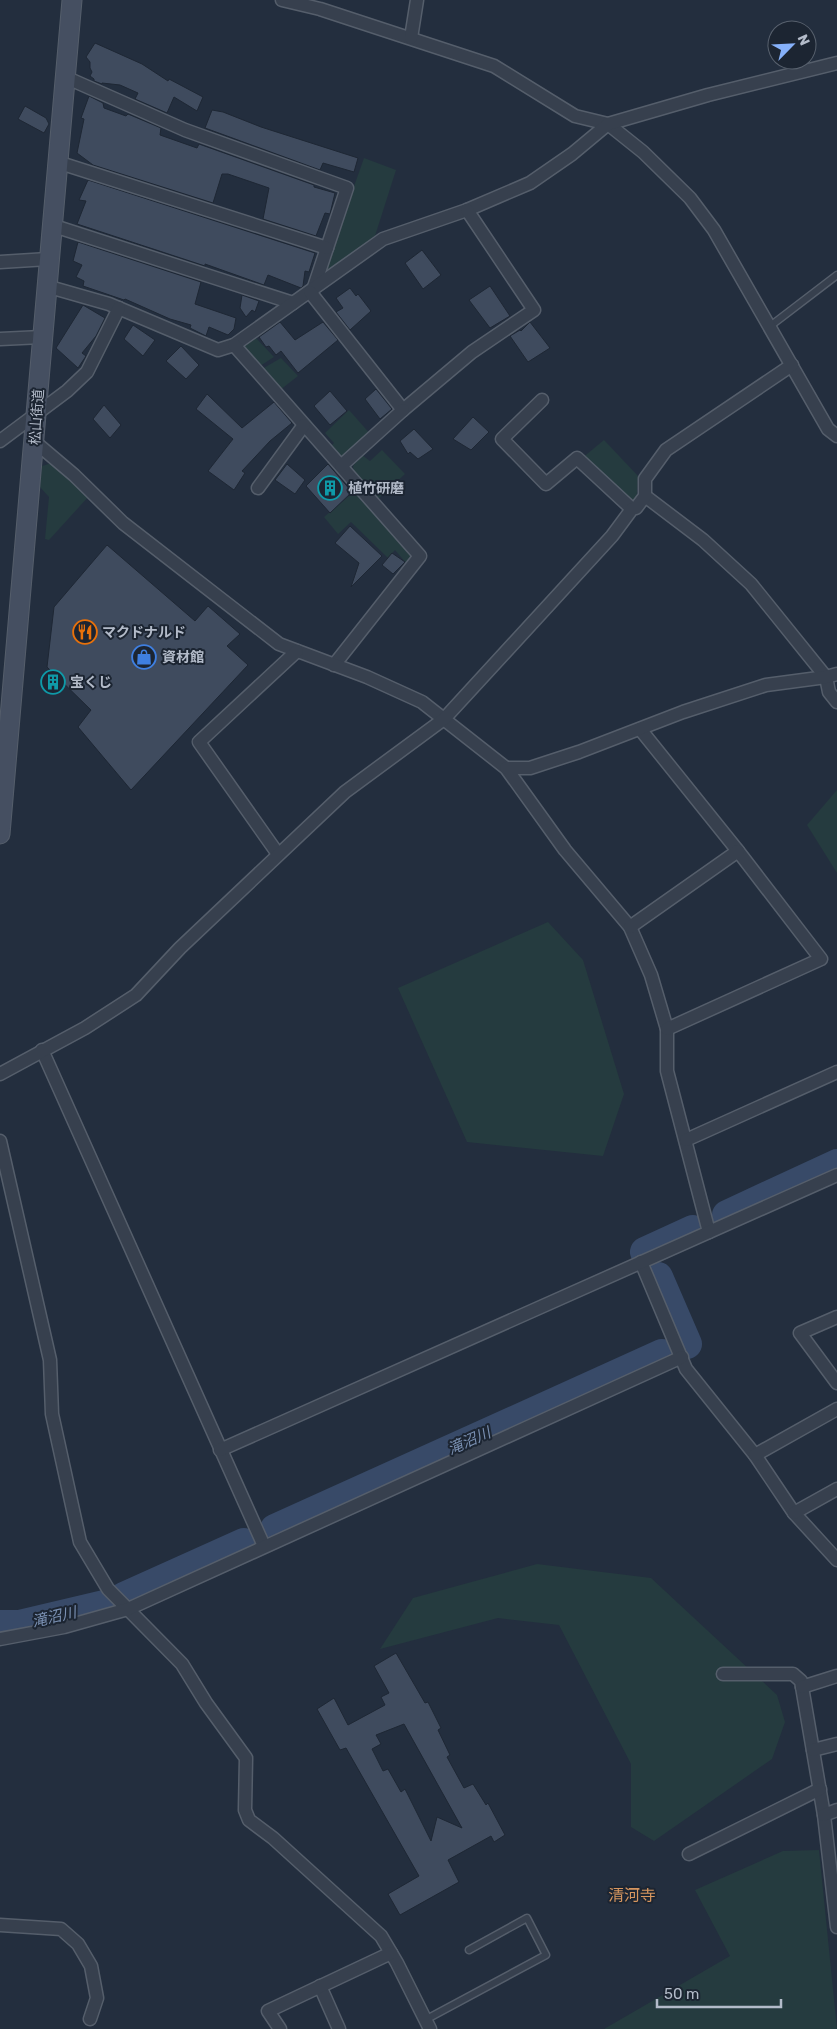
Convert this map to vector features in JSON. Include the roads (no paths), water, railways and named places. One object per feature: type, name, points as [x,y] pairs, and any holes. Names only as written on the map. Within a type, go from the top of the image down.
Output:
[{"type":"main road","name":"松山街道","points":[[0,834],[35,442],[48,259],[72,0]]},
{"type":"street","points":[[282,0],[320,9],[494,66],[575,116],[608,124],[643,152],[690,198],[714,230],[828,429],[837,436]]},
{"type":"street","points":[[411,38],[417,0]]},
{"type":"street","points":[[46,286],[120,308],[218,350],[234,345],[383,239],[467,210],[530,183],[572,154],[608,124],[708,95],[837,63]]},
{"type":"street","points":[[65,78],[185,130],[347,188],[312,291]]},
{"type":"street","points":[[57,162],[327,248]]},
{"type":"street","points":[[341,466],[403,410],[472,352],[534,310],[467,210]]},
{"type":"street","points":[[51,225],[293,304]]},
{"type":"street","points":[[0,262],[48,259]]},
{"type":"street","points":[[312,291],[403,410]]},
{"type":"street","points":[[0,441],[67,391],[87,372],[120,308]]},
{"type":"street","points":[[0,339],[42,337]]},
{"type":"street","points":[[234,345],[420,556],[334,665]]},
{"type":"street","points":[[792,365],[666,450],[644,479],[646,496],[703,540],[752,584],[831,676],[829,692],[837,702]]},
{"type":"street","points":[[542,400],[502,439],[546,484],[577,458],[632,509]]},
{"type":"street","points":[[258,488],[304,425]]},
{"type":"street","points":[[35,442],[74,475],[123,523],[279,644],[367,677],[422,702],[506,768],[565,850],[630,927],[651,975],[667,1029],[667,1070],[709,1232]]},
{"type":"street","points":[[0,1074],[85,1028],[136,995],[180,948],[345,792],[444,719],[612,536],[632,509],[636,508],[646,496]]},
{"type":"street","points":[[278,854],[199,742],[297,651]]},
{"type":"street","points":[[506,768],[530,768],[766,685],[831,676]]},
{"type":"street","points":[[640,728],[821,959],[667,1029]]},
{"type":"street","points":[[630,927],[738,851]]},
{"type":"street","points":[[42,1050],[264,1546]]},
{"type":"street","points":[[686,1140],[837,1072]]},
{"type":"street","points":[[0,1141],[50,1360],[52,1414],[80,1542],[108,1589],[182,1664],[206,1703],[246,1758],[245,1810],[250,1820],[273,1838],[381,1936],[428,2025]]},
{"type":"street","points":[[220,1450],[837,1175]]},
{"type":"street","points":[[640,1262],[686,1369],[755,1455],[794,1513],[837,1560]]},
{"type":"street","points":[[837,1317],[800,1333],[837,1383]]},
{"type":"street","points":[[0,1639],[64,1627],[128,1609],[682,1357]]},
{"type":"street","points":[[755,1455],[836,1411]]},
{"type":"street","points":[[794,1513],[837,1488]]},
{"type":"street","points":[[723,1674],[794,1674],[801,1681],[824,1815],[837,1927]]},
{"type":"street","points":[[802,1687],[837,1676]]},
{"type":"street","points":[[813,1750],[837,1744]]},
{"type":"street","points":[[688,1854],[820,1789]]},
{"type":"street","points":[[824,1815],[837,1810]]},
{"type":"street","points":[[0,1925],[61,1929],[78,1944],[91,1966],[97,1998],[90,2019]]},
{"type":"street","points":[[280,2029],[268,2011],[391,1953]]},
{"type":"street","points":[[320,1986],[339,2029]]},
{"type":"lane","points":[[769,327],[837,275]]},
{"type":"lane","points":[[428,2025],[546,1955],[527,1918],[469,1950]]},
{"type":"waterway","points":[[727,1215],[837,1164]]},
{"type":"waterway","points":[[645,1252],[693,1230]]},
{"type":"waterway","points":[[658,1277],[687,1344]]},
{"type":"waterway","name":"滝沼川","points":[[275,1529],[662,1354]]},
{"type":"waterway","name":"滝沼川","points":[[124,1597],[244,1543]]},
{"type":"waterway","name":"滝沼川","points":[[0,1625],[19,1625],[108,1604]]},
{"type":"place","name":"植竹研磨","points":[[330,488]]},
{"type":"place","name":"マクドナルド","points":[[85,632]]},
{"type":"place","name":"資材館","points":[[144,657]]},
{"type":"place","name":"宝くじ","points":[[53,682]]},
{"type":"district","name":"清河寺","points":[[632,1895]]}]
